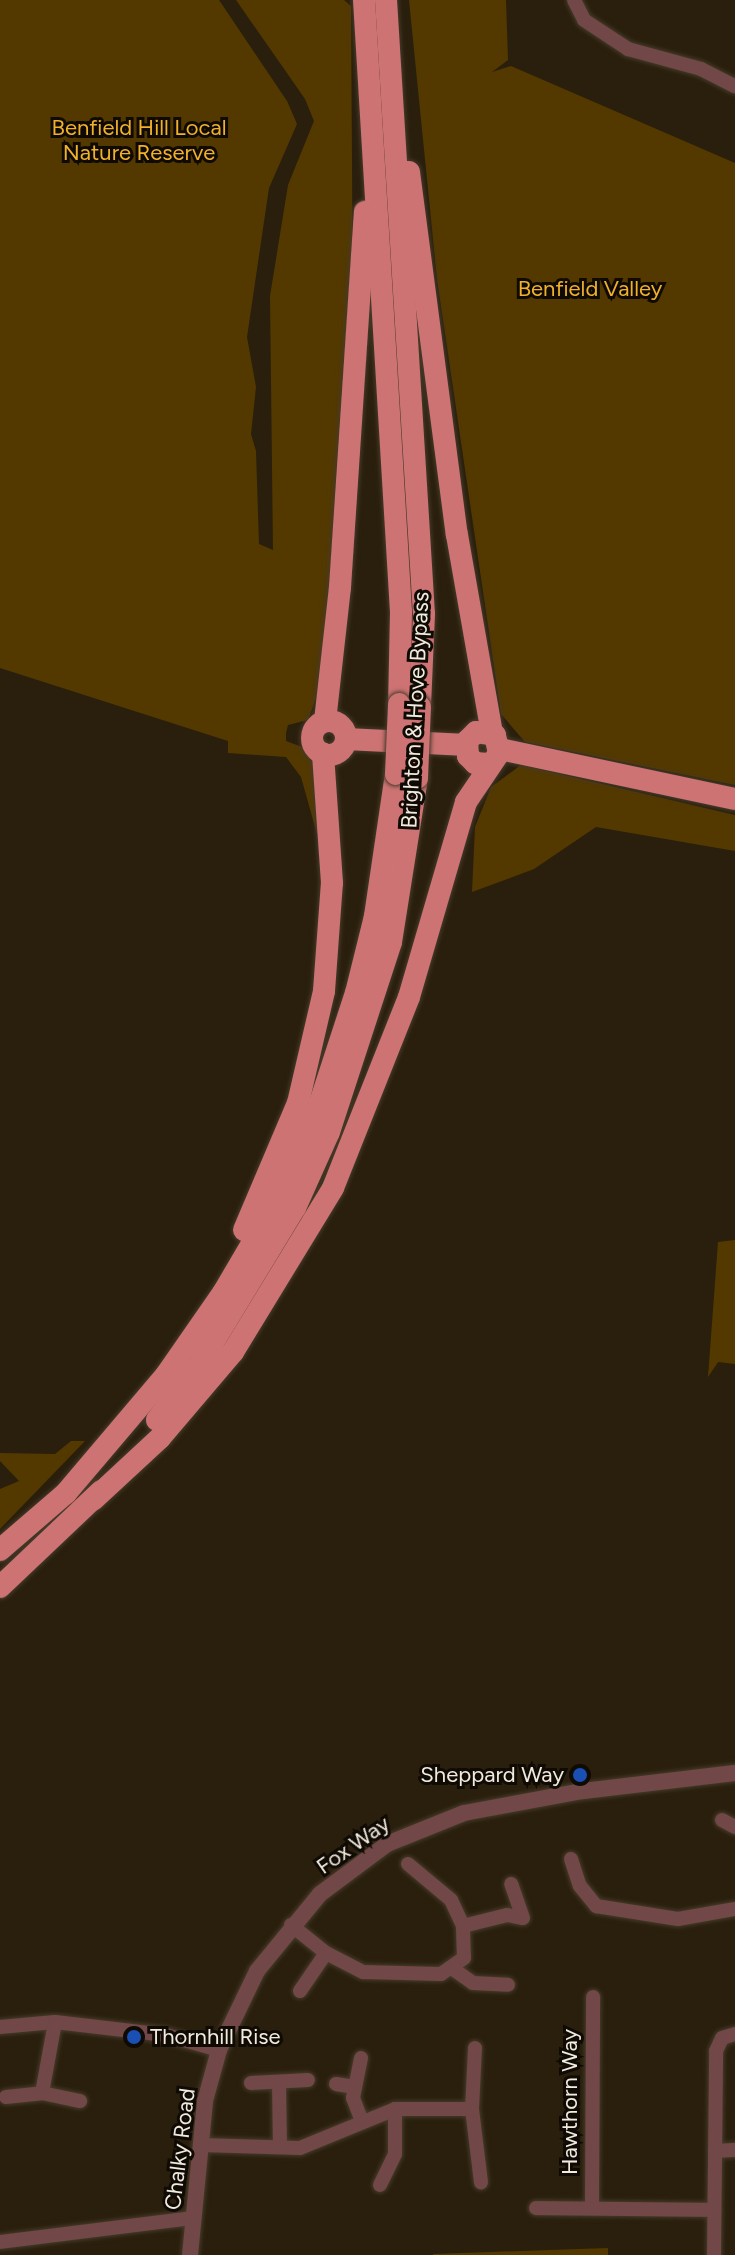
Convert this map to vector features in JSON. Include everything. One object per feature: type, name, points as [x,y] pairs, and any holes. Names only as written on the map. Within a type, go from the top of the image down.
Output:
[{"type":"highway","name":"Brighton & Hove Bypass","points":[[364,0],[409,706]]},
{"type":"highway","name":"Brighton & Hove Bypass","points":[[0,1587],[93,1500],[200,1364],[295,1208],[329,1132],[391,942],[409,706],[424,614],[386,0]]},
{"type":"highway","points":[[93,1500],[160,1438],[233,1352],[333,1188],[409,997],[466,802],[494,749],[457,535],[389,37]]},
{"type":"highway","points":[[166,1375],[207,1307],[263,1191],[306,1073],[324,991],[332,904],[323,753],[312,738],[325,721],[340,587],[371,114]]},
{"type":"highway","points":[[325,721],[341,724],[347,739]]},
{"type":"highway","points":[[347,739],[466,745],[472,761],[494,749],[735,799]]},
{"type":"highway","points":[[323,753],[338,752],[347,739]]},
{"type":"highway","name":"Brighton & Hove Bypass","points":[[0,1550],[66,1493],[166,1375],[223,1293],[281,1194],[318,1109],[375,916],[406,776]]},
{"type":"street","points":[[574,0],[584,20],[628,49],[701,69],[735,86]]},
{"type":"street","name":"Fox Way","points":[[219,2050],[246,1990],[291,1925],[362,1860],[416,1829],[452,1817],[530,1799],[735,1773]]},
{"type":"street","points":[[571,1859],[580,1886],[596,1906],[678,1919],[735,1909]]},
{"type":"street","points":[[408,1864],[451,1900],[463,1926],[464,1958],[453,1969]]},
{"type":"street","points":[[463,1926],[507,1915],[523,1918],[511,1884]]},
{"type":"street","points":[[291,1925],[326,1953],[376,1974],[453,1969],[473,1983],[508,1985]]},
{"type":"street","points":[[300,1991],[326,1953]]},
{"type":"street","name":"Hawthorn Way","points":[[592,2208],[593,1997]]},
{"type":"street","points":[[0,2027],[55,2022],[166,2035],[219,2050]]},
{"type":"street","points":[[42,2093],[55,2022]]},
{"type":"street","points":[[714,2255],[716,2051],[722,2038],[735,2034]]},
{"type":"street","points":[[475,2048],[472,2109],[481,2182]]},
{"type":"street","name":"Chalky Road","points":[[190,2255],[201,2145],[219,2050]]},
{"type":"street","points":[[361,2058],[355,2087],[355,2109],[362,2122]]},
{"type":"street","points":[[251,2083],[308,2080]]},
{"type":"street","points":[[279,2083],[280,2147]]},
{"type":"street","points":[[336,2084],[355,2087]]},
{"type":"street","points":[[6,2097],[42,2093],[80,2101]]},
{"type":"street","points":[[201,2145],[280,2147],[319,2144],[395,2109],[472,2109]]},
{"type":"street","points":[[380,2185],[395,2154],[395,2109]]},
{"type":"street","points":[[715,2151],[735,2150]]},
{"type":"street","points":[[536,2208],[714,2210]]},
{"type":"street","points":[[0,2242],[193,2218]]},
{"type":"green space","name":"Benfield Hill Local Nature Reserve","points":[[0,0],[219,0],[287,101],[297,124],[269,188],[247,337],[256,387],[251,434],[256,451],[259,544],[273,550],[270,296],[288,185],[314,121],[305,99],[236,0],[344,0],[351,6],[353,318],[339,537],[319,690],[308,720],[288,725],[286,733],[286,741],[305,748],[319,771],[327,833],[317,834],[301,777],[286,757],[228,753],[228,741],[0,668]]},
{"type":"green space","name":"Benfield Valley","points":[[409,0],[506,0],[508,60],[492,72],[511,66],[735,163],[735,785],[525,742],[501,714],[437,279]]},
{"type":"green space","points":[[521,765],[735,815],[735,851],[596,827],[534,869],[472,892],[475,827],[491,787]]},
{"type":"green space","points":[[735,1240],[735,1364],[718,1362],[708,1377],[718,1242]]},
{"type":"green space","points":[[71,1441],[85,1441],[0,1529],[0,1489],[19,1481],[0,1461],[0,1453],[55,1454]]},
{"type":"green space","points":[[608,2248],[608,2255],[433,2255],[433,2254]]},
{"type":"place","name":"Sheppard Way","points":[[580,1775]]},
{"type":"place","name":"Thornhill Rise","points":[[134,2037]]}]
